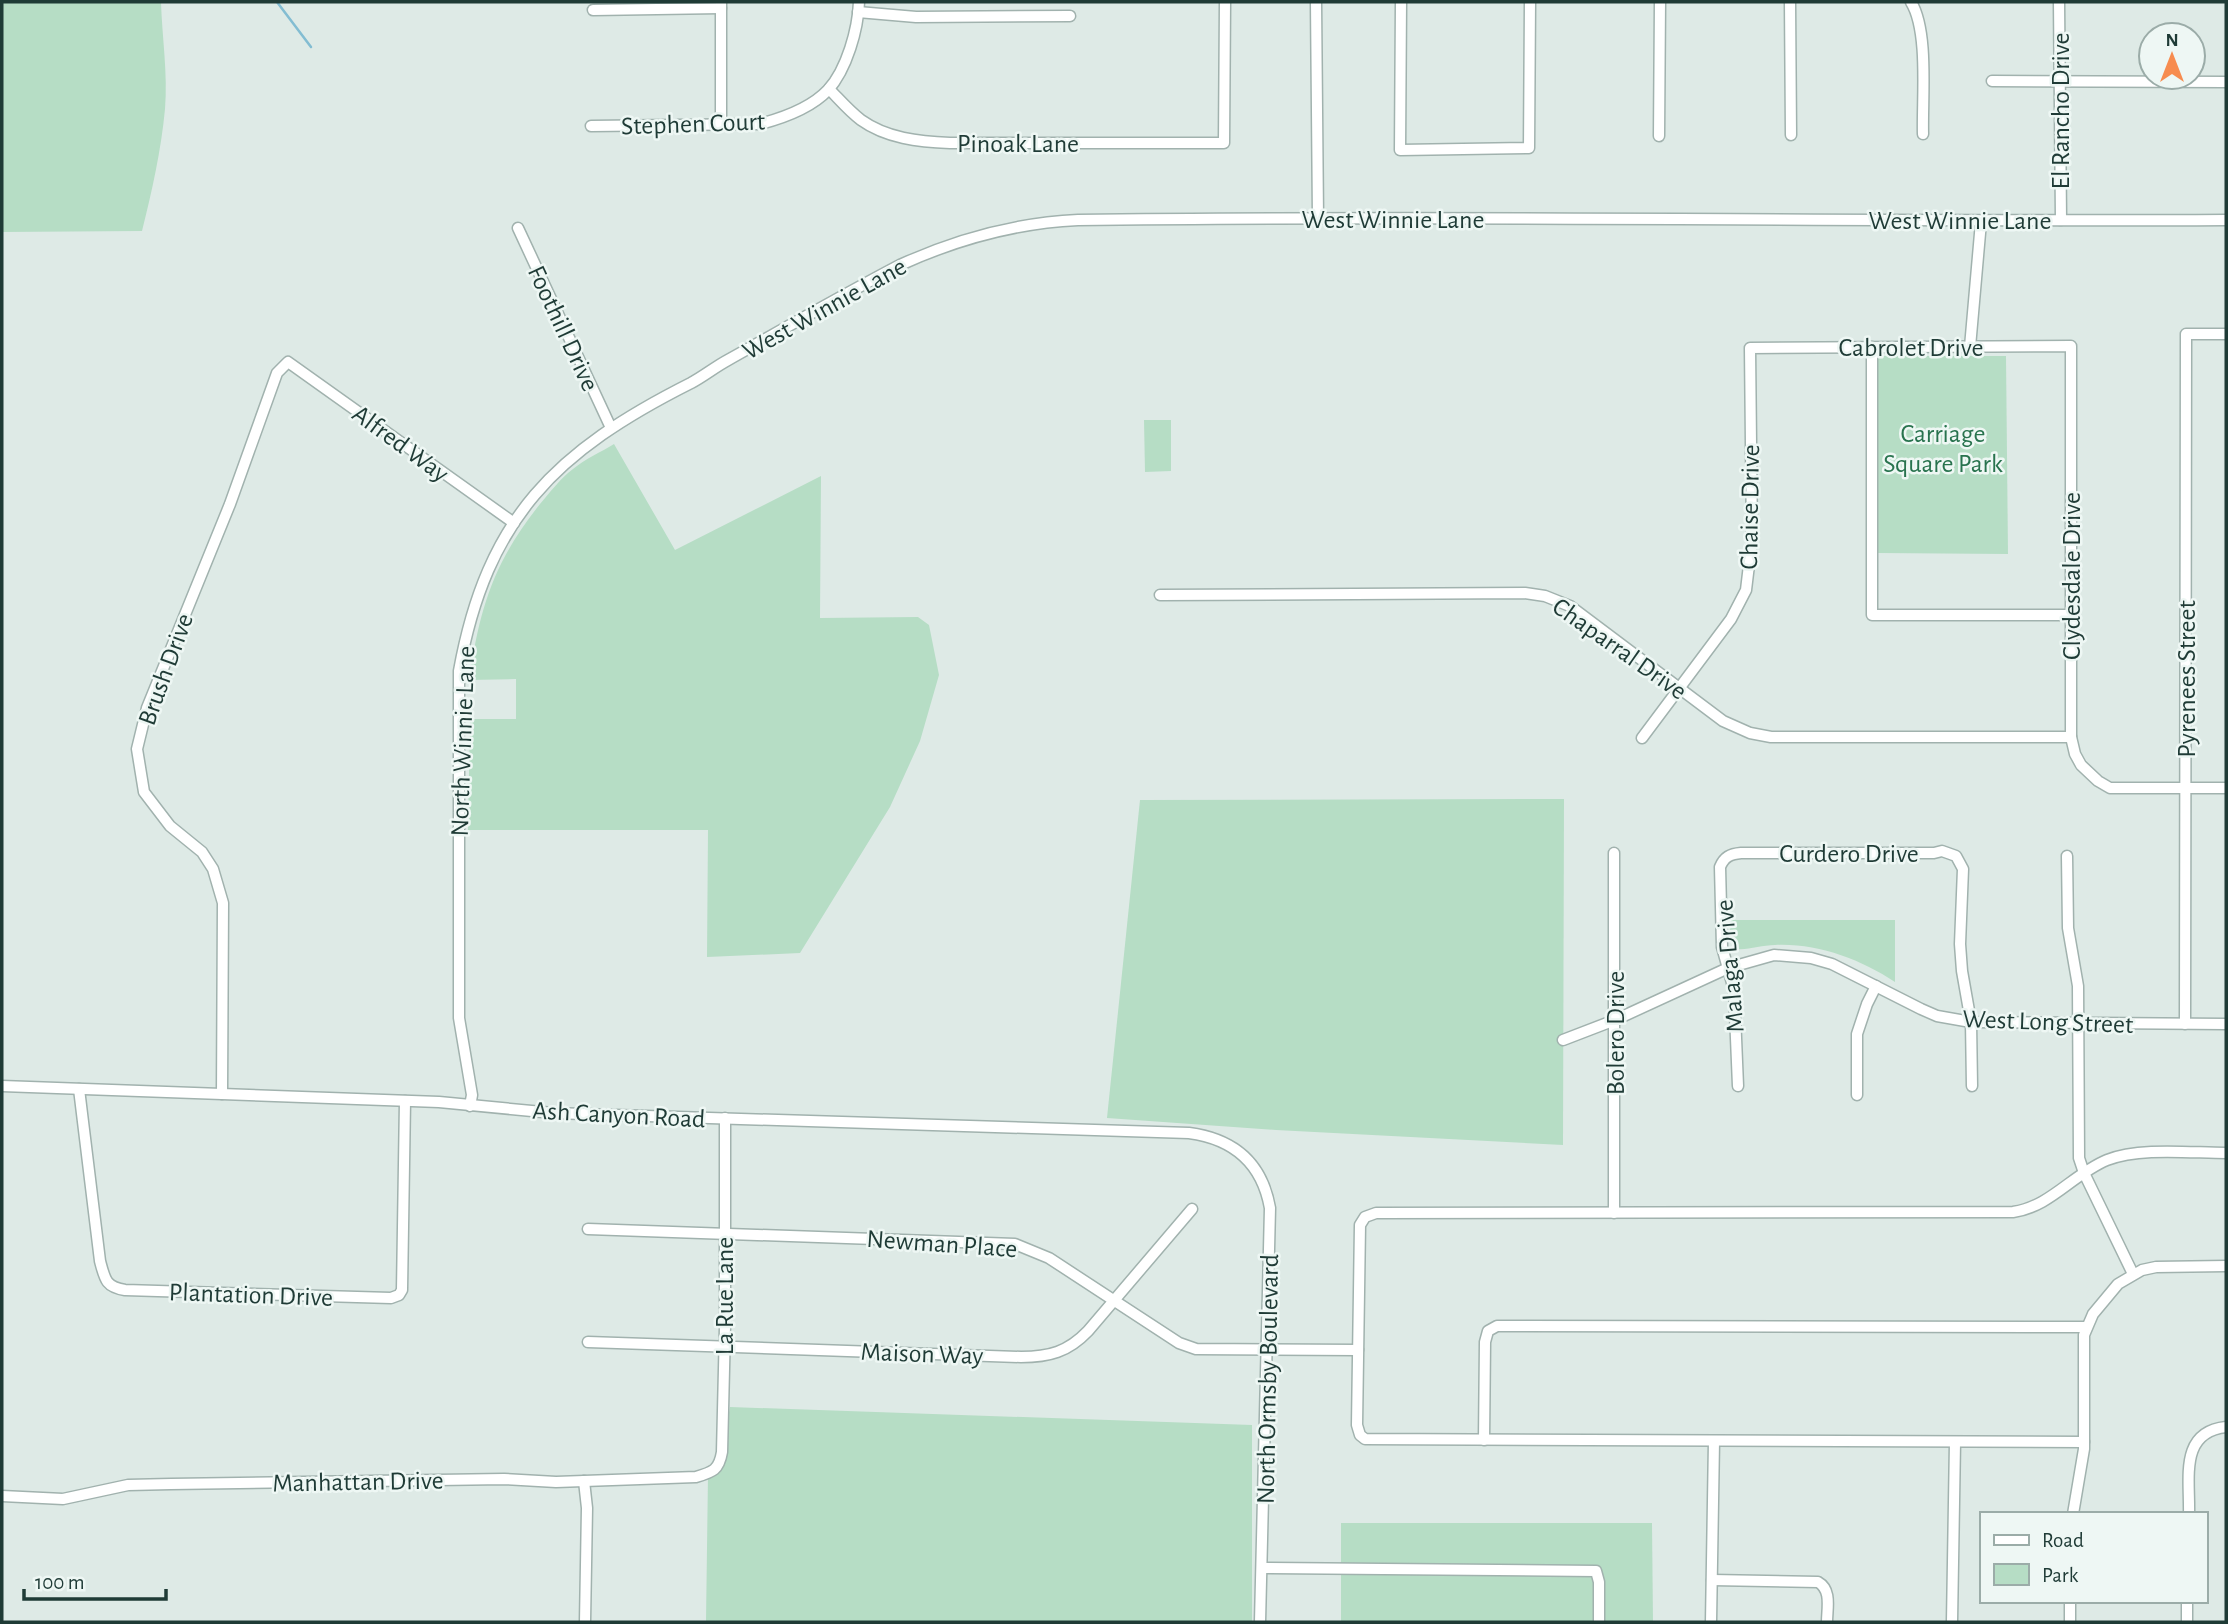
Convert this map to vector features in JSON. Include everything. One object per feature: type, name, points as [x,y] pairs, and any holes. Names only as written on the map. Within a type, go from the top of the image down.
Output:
[{"type":"street","name":"Pinoak Lane","points":[[829,89],[860,119],[878,130],[919,141],[1224,143],[1225,2]]},
{"type":"street","points":[[1315,2],[1318,219]]},
{"type":"street","points":[[1401,2],[1400,150],[1529,148],[1530,2]]},
{"type":"street","points":[[1659,136],[1660,2]]},
{"type":"street","points":[[1790,2],[1791,135]]},
{"type":"street","points":[[1911,2],[1916,9],[1922,39],[1923,134]]},
{"type":"street","name":"El Rancho Drive","points":[[2059,2],[2061,220]]},
{"type":"street","points":[[593,10],[721,5],[721,124]]},
{"type":"street","points":[[829,89],[851,50],[858,7],[916,17],[1070,16]]},
{"type":"street","points":[[1992,81],[2226,82]]},
{"type":"street","name":"Stephen Court","points":[[591,126],[760,124],[782,119],[829,89]]},
{"type":"street","name":"West Winnie Lane","points":[[611,428],[900,265],[941,247],[988,232],[1050,222],[1648,218],[1981,222],[2226,220]]},
{"type":"street","points":[[1970,348],[1981,222]]},
{"type":"street","name":"Foothill Drive","points":[[518,228],[611,428]]},
{"type":"street","name":"Pyrenees Street","points":[[2185,1024],[2186,334],[2226,334]]},
{"type":"street","name":"Cabrolet Drive","points":[[1751,348],[2071,346]]},
{"type":"street","name":"Clydesdale Drive","points":[[2071,346],[2071,737],[2075,754],[2081,765],[2110,788],[2186,789]]},
{"type":"street","name":"Chaise Drive","points":[[1642,738],[1731,619],[1746,590],[1752,540],[1751,348]]},
{"type":"street","points":[[1872,348],[1872,615],[2071,615]]},
{"type":"street","name":"Alfred Way","points":[[288,362],[513,523]]},
{"type":"street","name":"Brush Drive","points":[[222,1094],[223,903],[213,869],[202,852],[170,825],[144,792],[137,749],[147,708],[230,504],[277,373],[288,362]]},
{"type":"street","name":"North Winnie Lane","points":[[470,1105],[472,1095],[459,1018],[459,671],[467,628],[478,590],[513,523],[549,478],[573,455],[611,428]]},
{"type":"street","name":"Chaparral Drive","points":[[1160,595],[1525,593],[1545,596],[1570,607],[1723,721],[1750,733],[1771,737],[2071,737]]},
{"type":"street","points":[[2186,789],[2226,789]]},
{"type":"street","name":"Curdero Drive","points":[[1733,853],[1950,852],[1961,863],[1962,869],[1960,944],[1966,1003],[1971,1022]]},
{"type":"street","name":"Bolero Drive","points":[[1614,853],[1614,1213]]},
{"type":"street","name":"Malaga Drive","points":[[1733,853],[1723,859],[1720,867],[1722,947],[1734,990],[1738,1086]]},
{"type":"street","points":[[2067,856],[2068,928],[2078,986],[2079,1158],[2133,1274]]},
{"type":"street","name":"West Long Street","points":[[1563,1040],[1615,1020],[1728,968],[1774,954],[1811,958],[1832,964],[1937,1016],[1971,1022],[2226,1024]]},
{"type":"street","points":[[1857,1095],[1857,1034],[1876,986]]},
{"type":"street","points":[[1971,1022],[1972,1086]]},
{"type":"street","name":"Ash Canyon Road","points":[[2,1086],[405,1101],[553,1113],[1189,1133],[1208,1136],[1233,1147]]},
{"type":"street","name":"Plantation Drive","points":[[79,1089],[100,1261],[107,1282],[113,1288],[125,1290],[391,1298],[399,1295],[402,1290],[404,1241],[405,1101]]},
{"type":"street","name":"La Rue Lane","points":[[714,1472],[720,1466],[722,1452],[725,1118]]},
{"type":"street","name":"North Ormsby Boulevard","points":[[1233,1147],[1258,1173],[1270,1208],[1260,1622]]},
{"type":"street","points":[[2084,1442],[1377,1440],[1362,1437],[1357,1425],[1359,1230],[1365,1216],[1376,1213],[2013,1212],[2039,1204],[2106,1160],[2133,1154],[2226,1153]]},
{"type":"street","name":"Maison Way","points":[[588,1342],[1042,1357],[1056,1354],[1077,1343],[1192,1209]]},
{"type":"street","name":"Newman Place","points":[[588,1229],[1015,1244],[1049,1258],[1179,1343],[1208,1350],[1358,1350]]},
{"type":"street","points":[[2073,1512],[2084,1442],[2086,1327],[2104,1298],[2133,1274],[2156,1267],[2226,1266]]},
{"type":"street","points":[[1484,1440],[1485,1342],[1488,1331],[1497,1326],[2086,1327]]},
{"type":"street","points":[[2189,1512],[2190,1462],[2195,1444],[2206,1432],[2226,1427]]},
{"type":"street","points":[[1712,1622],[1714,1441]]},
{"type":"street","points":[[1952,1622],[1955,1442]]},
{"type":"street","name":"Manhattan Drive","points":[[2,1496],[63,1499],[128,1485],[584,1480],[696,1477],[714,1472]]},
{"type":"street","points":[[584,1480],[587,1508],[585,1622]]},
{"type":"street","points":[[1262,1568],[1596,1571],[1600,1582],[1599,1622]]},
{"type":"street","points":[[1712,1580],[1818,1582],[1825,1586],[1828,1593],[1827,1622]]},
{"type":"street","points":[[2070,1603],[2070,1622]]},
{"type":"street","points":[[2187,1603],[2187,1622]]},
{"type":"green space","points":[[2,2],[161,2],[165,109],[156,171],[142,231],[2,232]]},
{"type":"green space","name":"Carriage Square Park","points":[[1877,356],[2006,356],[2008,554],[1878,553]]},
{"type":"green space","points":[[1144,420],[1171,420],[1171,471],[1145,472]]},
{"type":"green space","points":[[614,444],[675,550],[821,476],[820,618],[918,617],[929,625],[939,675],[920,741],[890,807],[800,953],[707,957],[708,830],[468,830],[470,719],[516,719],[516,679],[469,680],[478,630],[491,587],[511,546],[552,490],[578,465]]},
{"type":"green space","points":[[1564,799],[1563,1145],[1107,1118],[1140,800]]},
{"type":"green space","points":[[1731,920],[1895,920],[1895,982],[1867,966],[1822,950],[1791,945],[1737,949],[1736,944],[1729,942]]},
{"type":"green space","points":[[730,1407],[1252,1425],[1252,1622],[706,1622],[708,1475],[722,1452]]},
{"type":"green space","points":[[1341,1523],[1652,1523],[1653,1622],[1341,1622]]},
{"type":"waterway","points":[[277,2],[311,47]]}]
